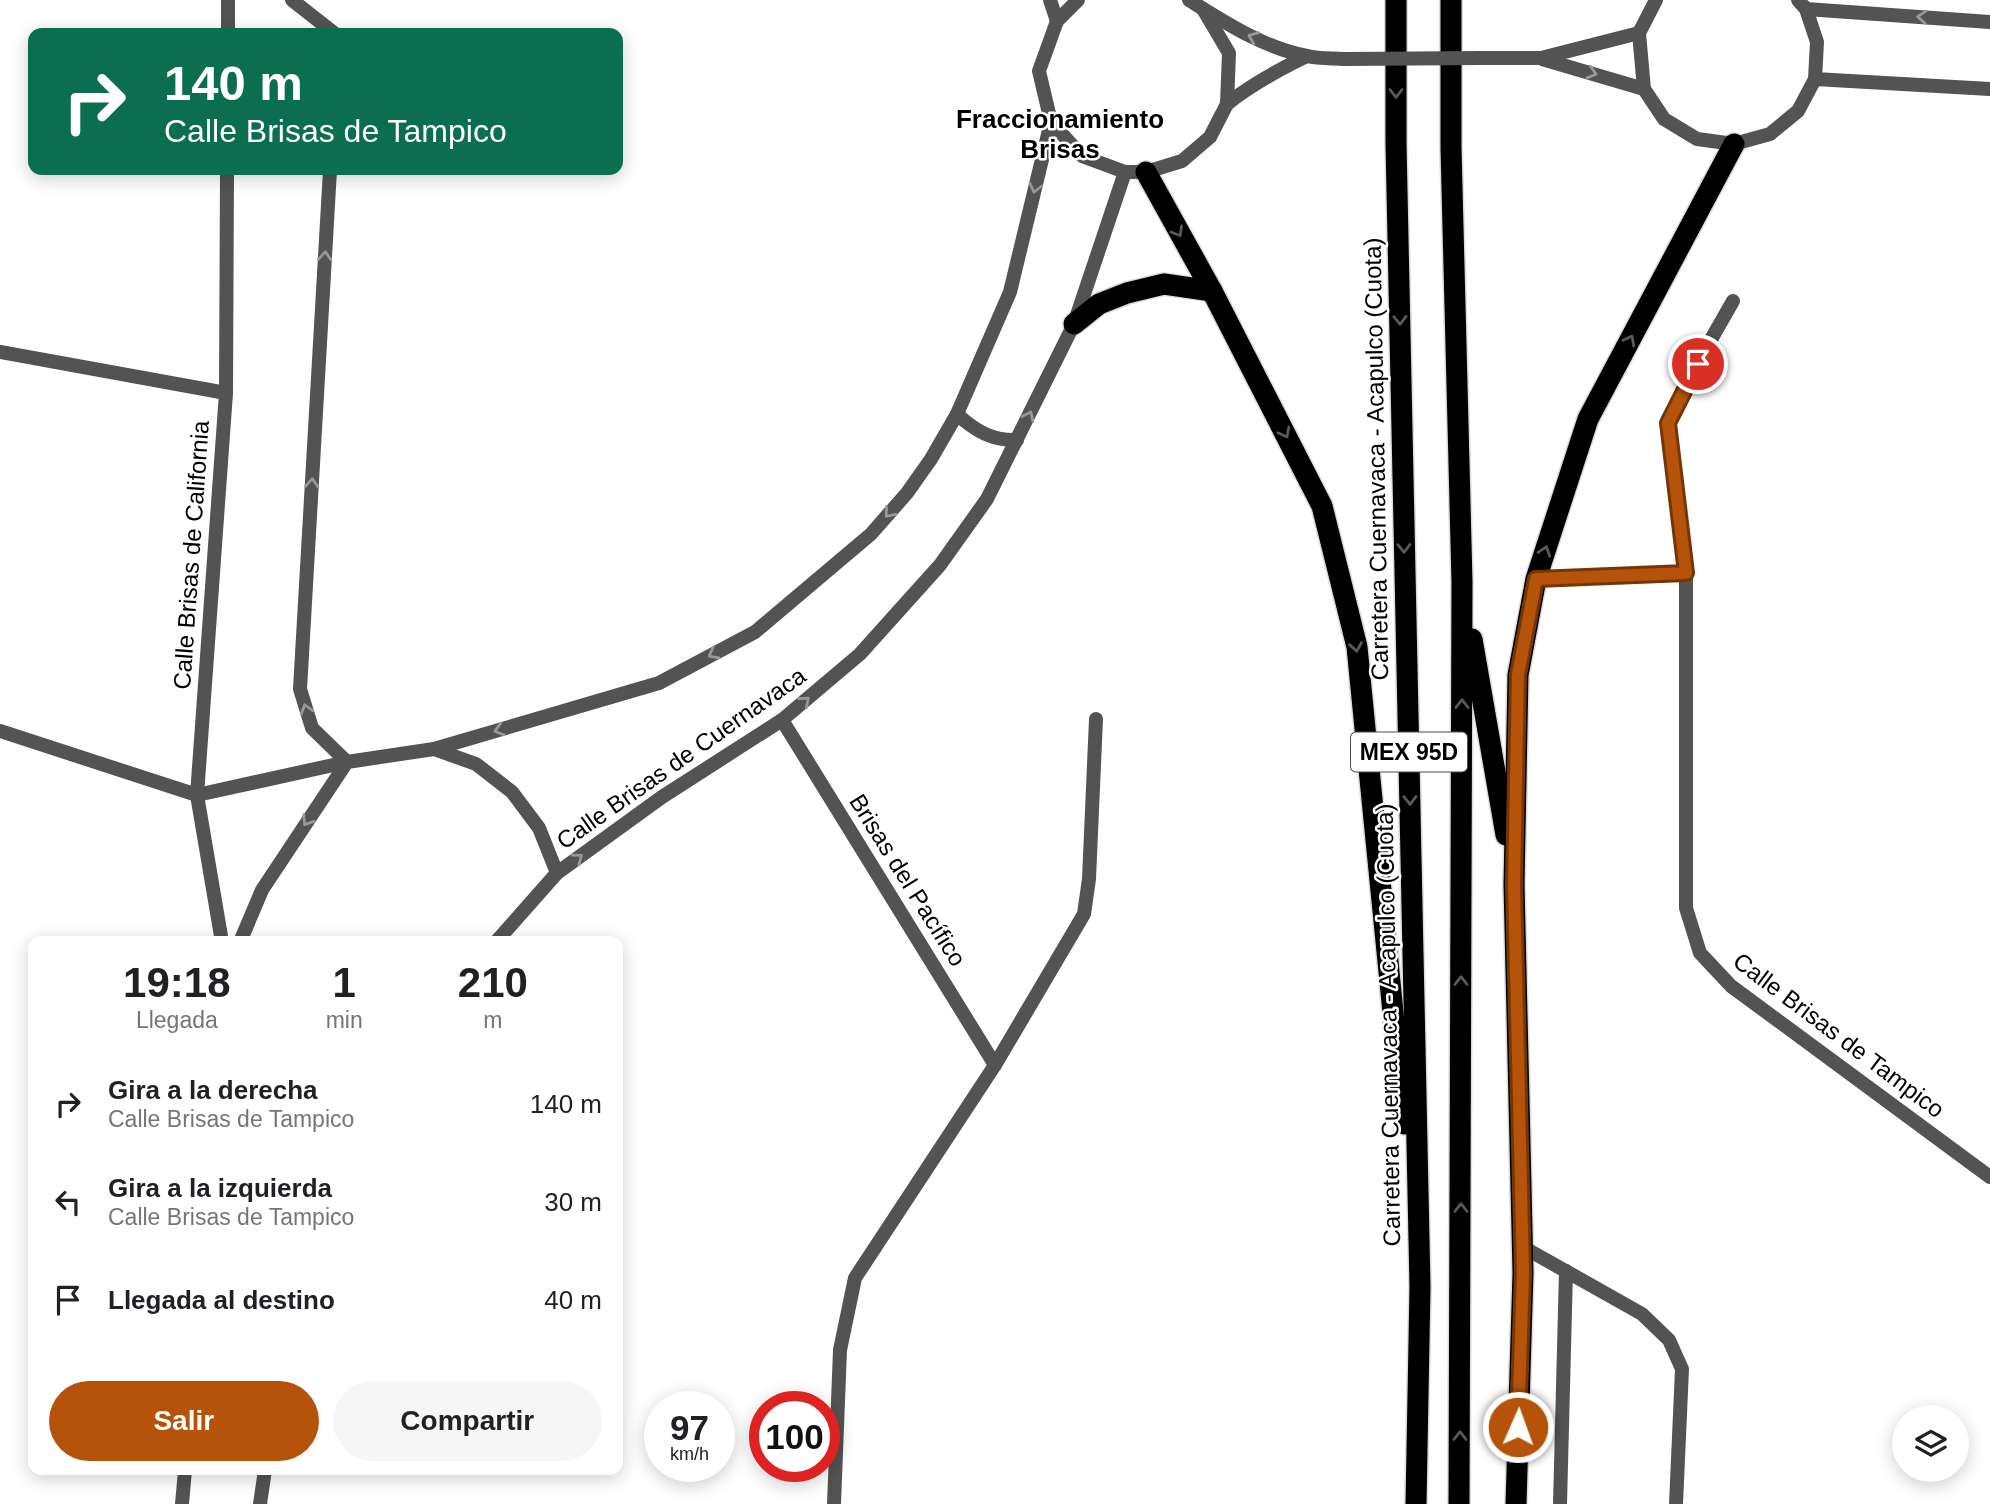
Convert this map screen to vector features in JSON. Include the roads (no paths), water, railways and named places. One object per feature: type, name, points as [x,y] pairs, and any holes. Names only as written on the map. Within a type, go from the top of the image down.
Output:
[{"type":"highway","name":"Carretera Cuernavaca - Acapulco (Cuota)","points":[[1396,0],[1396,143],[1420,1287],[1416,1504]]},
{"type":"highway","name":"MEX 95D","points":[[1451,0],[1451,148],[1462,582],[1459,1504]]},
{"type":"highway","points":[[1516,1504],[1523,1247],[1514,885],[1518,675],[1536,579],[1588,419],[1734,144]]},
{"type":"highway","points":[[1135,172],[1212,290],[1321,506],[1357,647],[1420,1287]]},
{"type":"highway","points":[[1074,324],[1099,304],[1127,293],[1164,284],[1212,290]]},
{"type":"highway","points":[[1462,582],[1514,885]]},
{"type":"street","points":[[228,0],[228,28]]},
{"type":"street","points":[[292,0],[328,28]]},
{"type":"street","points":[[1050,0],[1057,21]]},
{"type":"street","points":[[0,732],[197,795],[347,762],[434,749],[659,683],[755,632],[871,534],[931,459],[957,414],[1010,292],[1051,122],[1039,71],[1057,21],[1077,0]]},
{"type":"street","points":[[1189,0],[1245,34],[1307,56],[1345,59],[1541,58],[1639,33]]},
{"type":"street","points":[[1656,0],[1639,33],[1644,89],[1664,119],[1697,139],[1734,144],[1770,134],[1798,111],[1815,79],[1817,43],[1802,4],[1990,22]]},
{"type":"street","points":[[1203,9],[1229,53],[1227,104]]},
{"type":"street","points":[[1051,122],[1082,156],[1135,172],[1182,161],[1210,137],[1227,104],[1249,86],[1307,56]]},
{"type":"street","points":[[1541,58],[1644,89]]},
{"type":"street","points":[[1815,79],[1990,89]]},
{"type":"street","name":"Calle Brisas de Cuernavaca","points":[[501,936],[557,873],[662,797],[782,720],[860,654],[940,565],[987,499],[1017,440],[1074,324],[1135,172]]},
{"type":"street","name":"Calle Brisas de California","points":[[221,936],[197,795],[226,393],[227,175]]},
{"type":"street","points":[[330,175],[300,689],[312,728],[347,762]]},
{"type":"street","name":"Calle Brisas de Tampico","points":[[1733,301],[1685,385],[1668,423],[1686,573],[1686,908],[1700,954],[1731,986],[1990,1177]]},
{"type":"street","points":[[0,352],[226,393]]},
{"type":"street","points":[[957,414],[971,428],[988,436],[1017,440]]},
{"type":"street","points":[[1536,579],[1686,573]]},
{"type":"street","points":[[834,1504],[840,1350],[855,1278],[995,1065],[1084,914],[1096,719]]},
{"type":"street","name":"Brisas del Pacífico","points":[[782,720],[995,1065]]},
{"type":"street","points":[[434,749],[476,764],[512,792],[539,828],[557,873]]},
{"type":"street","points":[[243,936],[262,890],[347,762]]},
{"type":"street","points":[[1523,1247],[1642,1314],[1669,1340],[1682,1369],[1676,1504]]},
{"type":"street","points":[[1560,1504],[1566,1271]]},
{"type":"street","points":[[182,1504],[185,1475]]},
{"type":"street","points":[[260,1504],[264,1475]]},
{"type":"district","name":"Fraccionamiento Brisas","points":[[1060,134]]}]
